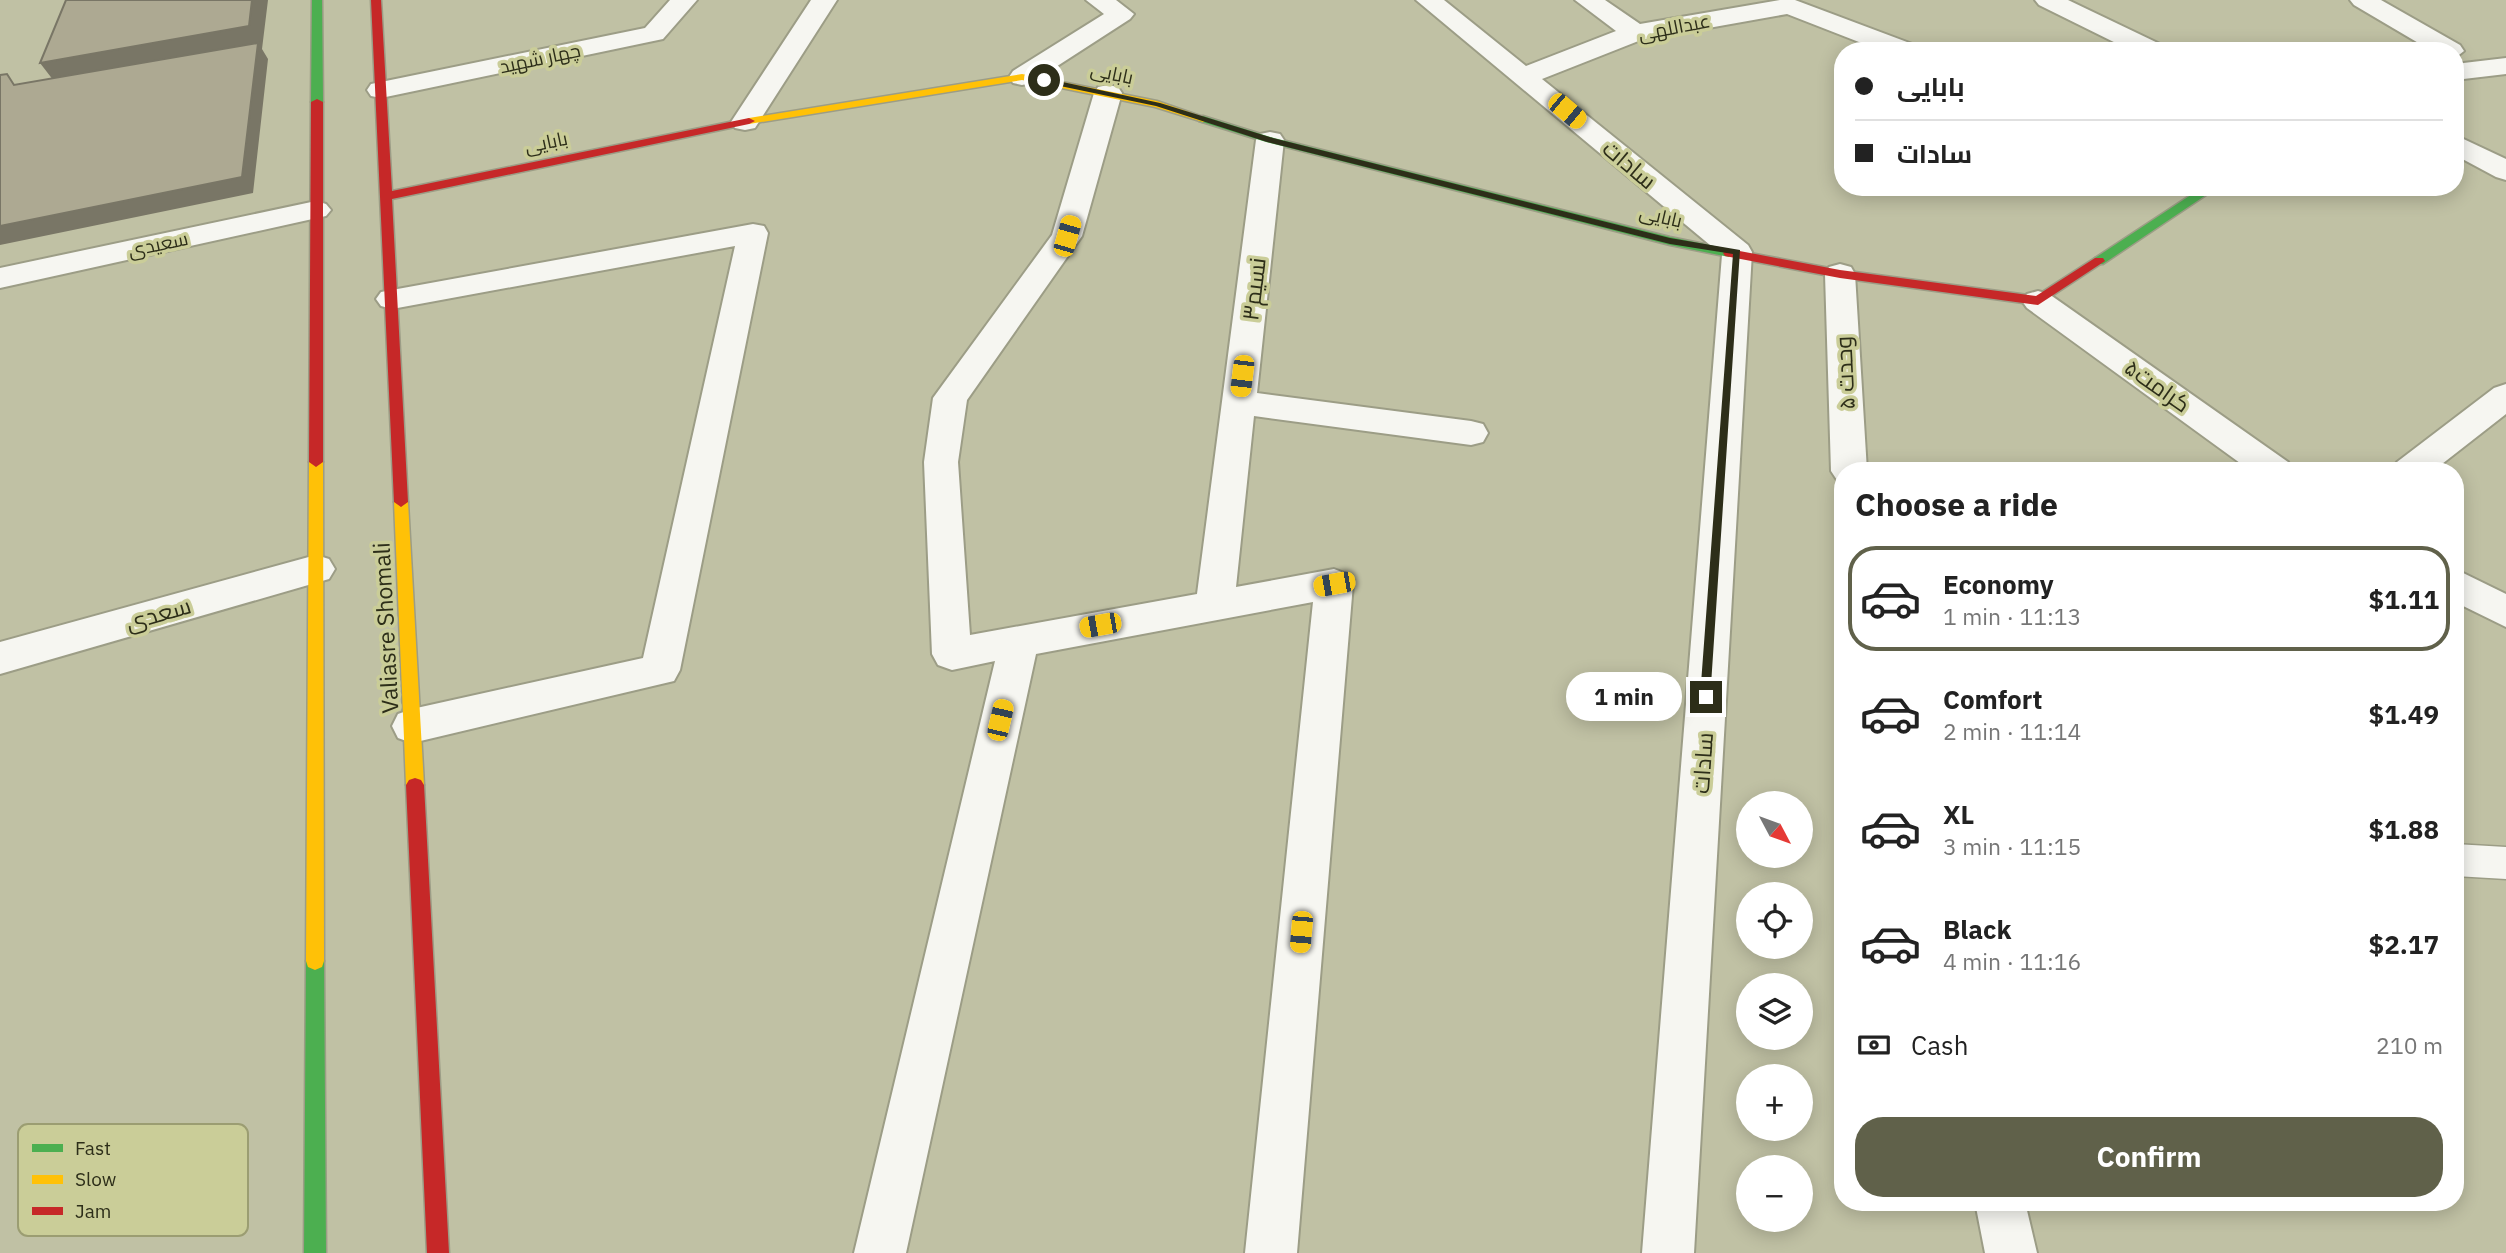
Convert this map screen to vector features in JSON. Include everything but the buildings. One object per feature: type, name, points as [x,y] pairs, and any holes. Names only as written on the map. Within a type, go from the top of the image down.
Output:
[{"type":"main road","points":[[315,1253],[317,0]]},
{"type":"main road","name":"Valiasre Shomali","points":[[376,0],[439,1253]]},
{"type":"main road","name":"بابایی","points":[[387,196],[745,122],[1022,77],[1157,104],[1270,140],[1670,241],[1840,274],[2038,302]]},
{"type":"main road","points":[[2038,302],[2193,196]]},
{"type":"street","name":"چهار شهید","points":[[382,90],[654,34],[684,0]]},
{"type":"street","points":[[745,122],[824,0]]},
{"type":"street","points":[[1022,77],[1121,14],[1100,0]]},
{"type":"street","name":"سادات","points":[[1429,0],[1737,252],[1668,1253]]},
{"type":"street","points":[[1588,0],[1635,33]]},
{"type":"street","points":[[2048,0],[2134,42]]},
{"type":"street","points":[[2363,0],[2436,42]]},
{"type":"street","name":"عبداللهی","points":[[1524,76],[1635,33],[1789,6],[1883,42]]},
{"type":"street","points":[[2464,56],[2494,67]]},
{"type":"street","points":[[2464,71],[2494,67]]},
{"type":"street","points":[[1108,93],[1067,236],[950,398],[941,462],[952,654],[1334,584],[1271,1253]]},
{"type":"street","name":"نسیم۳","points":[[1215,605],[1270,140]]},
{"type":"street","points":[[2464,148],[2506,171]]},
{"type":"street","name":"سعیدی","points":[[0,278],[316,210]]},
{"type":"street","points":[[392,299],[753,233],[660,670],[412,726]]},
{"type":"street","name":"وحدت ۵","points":[[1840,274],[1849,462]]},
{"type":"street","name":"کرامت۵","points":[[2038,302],[2165,389],[2264,462]]},
{"type":"street","points":[[2421,462],[2506,396]]},
{"type":"street","points":[[1239,402],[1471,433]]},
{"type":"street","name":"سعدی","points":[[0,658],[316,569]]},
{"type":"street","points":[[2464,589],[2506,612]]},
{"type":"street","points":[[880,1253],[1018,640]]},
{"type":"street","points":[[2002,1211],[2011,1253]]},
{"type":"lane","points":[[2464,861],[2506,863]]},
{"type":"traffic: fast","points":[[317,0],[317,102]]},
{"type":"traffic: fast","points":[[1203,119],[1270,140],[1670,241],[1729,253]]},
{"type":"traffic: fast","points":[[2099,261],[2198,196]]},
{"type":"traffic: fast","points":[[315,961],[315,1253]]},
{"type":"traffic: slow","points":[[749,121],[1022,77],[1157,104],[1203,119]]},
{"type":"traffic: slow","points":[[315,961],[316,462]]},
{"type":"traffic: slow","points":[[401,502],[415,785]]},
{"type":"traffic: jam","points":[[376,0],[401,502]]},
{"type":"traffic: jam","points":[[316,462],[317,102]]},
{"type":"traffic: jam","points":[[387,196],[749,121]]},
{"type":"traffic: jam","points":[[1729,253],[1840,274],[2038,301],[2099,261]]},
{"type":"traffic: jam","points":[[415,785],[438,1253]]},
{"type":"route","points":[[1044,80],[1157,104],[1270,140],[1670,241],[1737,252],[1706,697]]}]
